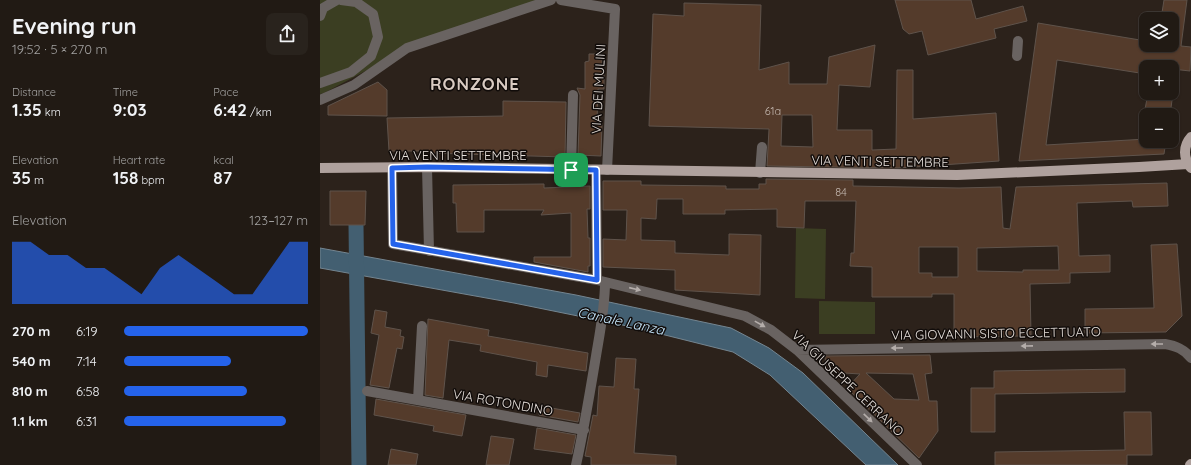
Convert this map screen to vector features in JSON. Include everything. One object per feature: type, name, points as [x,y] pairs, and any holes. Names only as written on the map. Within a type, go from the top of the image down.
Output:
[{"type":"main road","points":[[1189,166],[1185,151],[1186,144],[1191,137]]},
{"type":"main road","name":"VIA VENTI SETTEMBRE","points":[[320,168],[427,167],[956,175],[1189,166]]},
{"type":"street","points":[[320,16],[323,8],[337,0]]},
{"type":"street","points":[[320,83],[351,72],[371,56],[378,37],[373,14],[356,2],[341,0]]},
{"type":"street","points":[[320,100],[354,85],[407,48],[551,0]]},
{"type":"street","name":"VIA DEI MULINI","points":[[561,0],[615,9],[607,170]]},
{"type":"street","points":[[1017,56],[1018,41]]},
{"type":"street","points":[[571,170],[573,95]]},
{"type":"street","points":[[760,173],[762,147]]},
{"type":"street","points":[[427,167],[429,250]]},
{"type":"street","name":"VIA GIUSEPPE CERRANO","points":[[392,168],[393,244],[601,281],[745,316],[771,330],[797,350],[917,465]]},
{"type":"street","points":[[576,465],[584,430],[605,294],[601,281],[596,170]]},
{"type":"street","points":[[418,400],[422,326]]},
{"type":"street","name":"VIA GIOVANNI SISTO ECCETTUATO","points":[[797,350],[1165,344],[1177,346],[1191,358]]},
{"type":"street","name":"VIA ROTONDINO","points":[[367,391],[584,430]]},
{"type":"green space","points":[[320,0],[545,0],[416,44],[320,94]]},
{"type":"green space","points":[[796,228],[826,229],[825,299],[795,298]]},
{"type":"green space","points":[[819,301],[875,302],[875,334],[819,334]]},
{"type":"water","name":"Canale Lanza","points":[[320,248],[576,295],[731,328],[769,348],[803,373],[898,465],[866,465],[770,375],[733,352],[637,328],[514,303],[320,268]]},
{"type":"building","points":[[895,0],[971,0],[976,19],[1023,6],[1027,21],[994,29],[996,38],[928,55],[922,31],[909,34],[903,29]]},
{"type":"building","points":[[1164,0],[1187,0],[1181,46],[1191,47],[1190,71],[1179,70],[1179,60],[1139,60],[1139,73],[1057,60],[1046,145],[1139,139],[1139,148],[1165,148],[1164,154],[1019,161],[1038,23],[1139,40],[1139,52],[1179,52],[1179,12],[1162,12]]},
{"type":"building","points":[[684,3],[761,5],[759,70],[789,62],[789,84],[827,84],[829,57],[875,45],[870,87],[839,85],[837,130],[872,130],[872,150],[896,149],[897,70],[913,70],[913,119],[996,113],[999,161],[898,168],[767,166],[769,129],[649,126],[653,14],[684,16]],"holes":[[[782,115],[812,115],[813,147],[781,146]]]},
{"type":"building","points":[[589,54],[602,54],[602,70],[604,70],[604,89],[598,89],[597,122],[602,123],[601,156],[578,155],[580,95],[577,88],[585,89],[585,62],[589,61]]},
{"type":"building","points":[[378,82],[387,90],[387,116],[328,115],[328,106]]},
{"type":"building","points":[[1147,100],[1172,100],[1171,108],[1145,108]]},
{"type":"building","points":[[503,101],[566,102],[565,157],[429,153],[429,151],[389,151],[387,118],[503,116]]},
{"type":"building","points":[[766,179],[853,180],[853,186],[959,188],[1001,187],[1003,228],[1010,229],[1016,187],[1167,183],[1168,206],[1133,207],[1132,201],[1077,203],[1079,256],[1110,255],[1110,272],[1070,273],[1070,283],[1030,284],[1031,335],[1024,336],[954,337],[954,294],[932,294],[932,297],[872,297],[872,267],[850,266],[851,253],[854,253],[856,201],[805,201],[804,228],[777,227],[777,209],[725,210],[725,214],[683,214],[683,199],[657,199],[656,219],[641,218],[641,240],[675,241],[675,253],[729,255],[729,234],[761,235],[760,295],[675,290],[675,270],[603,267],[603,239],[626,240],[627,210],[603,210],[603,181],[641,181],[641,185],[726,186],[726,189],[759,189],[759,184],[766,184]],"holes":[[[1058,246],[1059,270],[1023,270],[1023,272],[977,271],[977,248]],[[919,247],[958,247],[958,277],[932,277],[932,273],[919,273]]]},
{"type":"building","points":[[544,184],[544,188],[590,186],[590,209],[587,209],[588,238],[590,238],[590,266],[588,266],[588,272],[534,262],[534,257],[571,257],[571,213],[541,215],[544,210],[484,210],[484,232],[457,232],[456,203],[453,203],[453,185]]},
{"type":"building","points":[[330,191],[366,191],[365,225],[330,225]]},
{"type":"building","points":[[1177,244],[1182,316],[1166,332],[1085,333],[1085,309],[1154,308],[1151,245]]},
{"type":"building","points":[[375,310],[387,312],[385,327],[401,330],[400,336],[404,337],[402,349],[397,348],[389,388],[370,385],[379,335],[371,333]]},
{"type":"building","points":[[428,319],[489,330],[488,336],[588,353],[586,371],[548,365],[547,377],[536,375],[537,362],[480,351],[481,345],[449,340],[443,398],[425,395]]},
{"type":"building","points":[[930,355],[932,373],[925,374],[929,401],[937,401],[938,431],[919,458],[847,388],[860,374],[829,372],[826,368],[825,356]],"holes":[[[866,373],[913,374],[919,400],[894,399]]]},
{"type":"building","points":[[616,358],[636,359],[634,389],[639,389],[634,453],[676,456],[676,465],[591,465],[591,457],[585,456],[593,415],[597,416],[599,386],[614,387]]},
{"type":"building","points":[[1125,369],[1125,392],[995,394],[995,432],[971,432],[971,388],[994,388],[994,371]]},
{"type":"building","points":[[376,399],[466,415],[462,436],[433,431],[434,426],[374,415]]},
{"type":"building","points":[[540,406],[580,413],[578,422],[539,415]]},
{"type":"building","points":[[1124,412],[1151,412],[1152,455],[1127,455],[1127,465],[995,465],[995,452],[1125,450]]},
{"type":"building","points":[[537,428],[576,435],[572,454],[534,449]]},
{"type":"building","points":[[491,436],[514,439],[509,465],[486,465]]},
{"type":"building","points":[[391,449],[418,454],[416,465],[388,465]]},
{"type":"waterway","points":[[356,225],[359,465]]},
{"type":"district","name":"RONZONE","points":[[475,84]]},
{"type":"route","points":[[427,167],[571,170],[596,170],[597,280],[393,244],[392,168],[427,167]]}]
